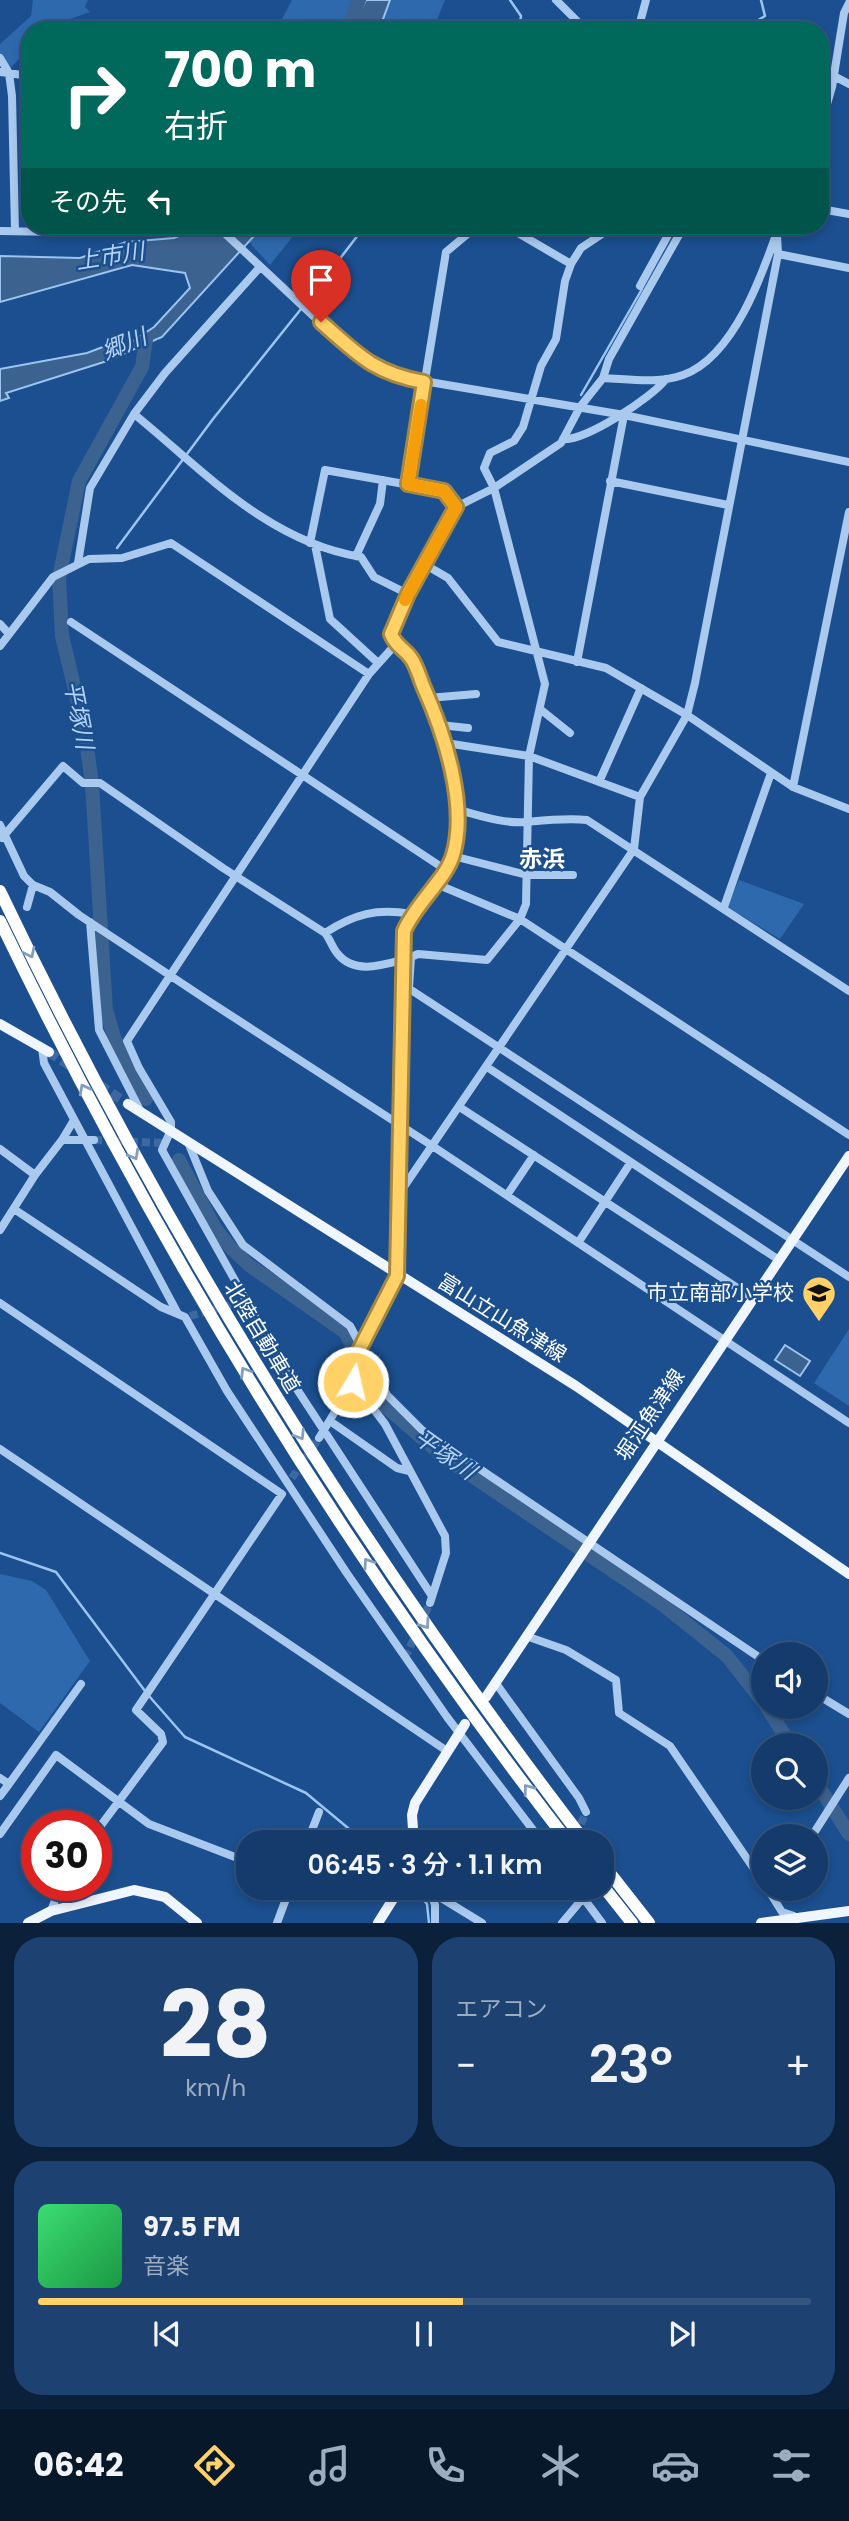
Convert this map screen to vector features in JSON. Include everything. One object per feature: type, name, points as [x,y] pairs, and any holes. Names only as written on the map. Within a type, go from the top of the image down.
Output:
[{"type":"highway","name":"北陸自動車道","points":[[0,891],[117,1123],[251,1357],[400,1588],[577,1830]]},
{"type":"highway","name":"北陸自動車道","points":[[0,921],[62,1049],[140,1193],[245,1373],[338,1521],[438,1666],[559,1830]]},
{"type":"highway","points":[[614,1878],[649,1923]]},
{"type":"highway","points":[[614,1900],[632,1923]]},
{"type":"main road","points":[[0,1024],[45,1050]]},
{"type":"main road","name":"富山立山魚津線","points":[[128,1104],[397,1276],[576,1386],[849,1574]]},
{"type":"main road","name":"堀江魚津線","points":[[486,1697],[849,1156]]},
{"type":"main road","points":[[413,1830],[415,1802],[462,1728]]},
{"type":"main road","points":[[27,1923],[51,1911],[134,1890],[164,1897],[197,1923]]},
{"type":"main road","points":[[378,1923],[393,1900]]},
{"type":"main road","points":[[761,1923],[849,1911]]},
{"type":"street","points":[[556,0],[577,21]]},
{"type":"street","points":[[640,21],[646,0]]},
{"type":"street","points":[[829,95],[844,13],[849,3]]},
{"type":"street","points":[[0,58],[4,73],[15,231]]},
{"type":"street","points":[[834,76],[849,84]]},
{"type":"street","points":[[829,211],[849,215]]},
{"type":"street","points":[[0,231],[21,231]]},
{"type":"street","points":[[226,235],[363,360],[394,376],[622,414],[849,462]]},
{"type":"street","points":[[408,484],[446,252],[466,235]]},
{"type":"street","points":[[521,235],[571,264]]},
{"type":"street","points":[[395,645],[377,662],[127,1041],[139,1069],[171,1122],[171,1130],[162,1150],[242,1302],[321,1434],[431,1600],[446,1553],[445,1536],[385,1424],[353,1382],[351,1366],[397,1276],[406,986],[411,957],[418,954],[487,960],[520,919],[527,904],[528,756],[545,684],[494,488],[484,468],[490,453],[514,441],[528,413],[541,366],[556,339],[565,281],[571,264],[581,248],[600,235]]},
{"type":"street","points":[[640,286],[668,235]]},
{"type":"street","points":[[679,235],[605,357],[603,378],[579,407],[563,439],[494,488],[456,507],[408,594],[391,634],[395,645],[411,658],[440,724],[446,743],[457,834],[453,856],[446,870],[411,914],[404,931],[401,960],[406,986],[849,1278]]},
{"type":"street","points":[[603,378],[666,379],[685,375],[709,358],[744,312],[776,235]]},
{"type":"street","points":[[399,1195],[461,1108],[634,849],[640,797],[687,715],[778,254],[778,235]]},
{"type":"street","points":[[778,254],[849,268]]},
{"type":"street","points":[[76,564],[90,488],[134,414],[165,373],[258,265]]},
{"type":"street","points":[[563,439],[572,440],[622,414],[657,391],[666,379]]},
{"type":"street","points":[[134,414],[260,519],[313,544],[361,557],[374,577],[408,594]]},
{"type":"street","points":[[577,662],[622,414]]},
{"type":"street","points":[[377,662],[330,619],[313,544],[325,470],[444,491],[456,507]]},
{"type":"street","points":[[356,556],[380,504],[383,480]]},
{"type":"street","points":[[610,481],[728,505]]},
{"type":"street","points":[[793,787],[849,512]]},
{"type":"street","points":[[0,646],[53,578],[76,564],[121,558],[171,543],[369,674]]},
{"type":"street","points":[[424,564],[448,578],[498,642],[606,668],[687,715],[793,787],[849,809]]},
{"type":"street","points":[[71,622],[446,870]]},
{"type":"street","points":[[0,624],[9,634]]},
{"type":"street","points":[[599,782],[641,688]]},
{"type":"street","points":[[428,698],[476,694]]},
{"type":"street","points":[[540,709],[570,733]]},
{"type":"street","points":[[440,724],[468,728]]},
{"type":"street","points":[[446,743],[528,756],[640,797]]},
{"type":"street","points":[[3,838],[63,766],[83,783],[100,783],[237,877],[325,933],[337,955],[357,967],[377,967],[401,960]]},
{"type":"street","points":[[724,907],[771,773]]},
{"type":"street","points":[[456,809],[496,820],[587,820],[849,991]]},
{"type":"street","points":[[0,825],[3,838],[24,876],[33,885],[50,892],[109,935],[849,1423]]},
{"type":"street","points":[[453,856],[527,875],[573,875]]},
{"type":"street","points":[[434,883],[520,919],[849,1135]]},
{"type":"street","points":[[27,907],[33,885]]},
{"type":"street","points":[[325,933],[362,913],[391,911],[411,914]]},
{"type":"street","points":[[90,922],[99,1030],[142,1112]]},
{"type":"street","points":[[45,1050],[44,1063],[74,1120],[90,1140],[226,1391],[534,1830]]},
{"type":"street","points":[[487,1067],[779,1260]]},
{"type":"street","points":[[461,1108],[752,1298]]},
{"type":"street","points":[[0,1230],[74,1120]]},
{"type":"street","points":[[62,1140],[90,1140]]},
{"type":"street","points":[[188,1142],[208,1191],[243,1245],[339,1317],[361,1343],[387,1395],[422,1430],[751,1652]]},
{"type":"street","points":[[0,1149],[35,1175]]},
{"type":"street","points":[[507,1195],[534,1155]]},
{"type":"street","points":[[578,1243],[631,1162]]},
{"type":"street","points":[[14,1209],[161,1307],[184,1316]]},
{"type":"street","points":[[0,1303],[282,1494]]},
{"type":"street","points":[[321,1434],[353,1382]]},
{"type":"street","points":[[330,1421],[397,1468],[409,1471]]},
{"type":"street","points":[[0,1449],[447,1751]]},
{"type":"street","points":[[112,1812],[163,1742],[161,1734],[136,1710],[290,1482]]},
{"type":"street","points":[[526,1636],[566,1650],[616,1680],[619,1713],[670,1746],[751,1864]]},
{"type":"street","points":[[495,1682],[579,1798],[586,1812]]},
{"type":"street","points":[[0,1796],[81,1684]]},
{"type":"street","points":[[828,1701],[849,1714]]},
{"type":"street","points":[[0,1834],[56,1755],[149,1824],[236,1857]]},
{"type":"street","points":[[0,1778],[9,1784]]},
{"type":"street","points":[[820,1824],[849,1778]]},
{"type":"street","points":[[312,1830],[319,1812]]},
{"type":"street","points":[[276,1923],[285,1900]]},
{"type":"street","points":[[433,1900],[435,1923]]},
{"type":"street","points":[[448,1900],[482,1923]]},
{"type":"street","points":[[562,1923],[581,1900]]},
{"type":"street","points":[[585,1900],[602,1923]]},
{"type":"street","points":[[51,1911],[55,1901]]},
{"type":"street","points":[[777,1901],[782,1912],[794,1919]]},
{"type":"shaded area","points":[[33,0],[88,0],[85,7],[90,12],[64,21],[25,21],[31,16]]},
{"type":"shaded area","points":[[292,0],[366,0],[356,21],[281,21]]},
{"type":"shaded area","points":[[390,0],[445,0],[437,21],[382,21]]},
{"type":"shaded area","points":[[21,25],[21,58],[10,68],[0,64],[0,44]]},
{"type":"shaded area","points":[[255,235],[294,235],[270,265],[249,242]]},
{"type":"shaded area","points":[[739,880],[804,904],[780,939],[727,907]]},
{"type":"shaded area","points":[[849,1329],[849,1406],[814,1383]]},
{"type":"shaded area","points":[[0,1574],[32,1581],[46,1590],[90,1661],[39,1732],[0,1703]]},
{"type":"water","points":[[366,0],[390,0],[382,21],[356,21]]},
{"type":"water","points":[[181,235],[255,235],[162,337],[107,361],[6,393],[9,398],[0,401],[0,369],[87,353],[108,345],[128,344],[154,327],[190,288],[185,273],[132,265],[0,302],[0,256],[80,258],[126,242]]},
{"type":"water","points":[[785,1345],[810,1361],[800,1376],[775,1360]]},
{"type":"waterway","name":"上市川","points":[[351,21],[359,0]]},
{"type":"waterway","points":[[510,0],[521,16],[520,21]]},
{"type":"waterway","points":[[756,21],[765,16],[761,0]]},
{"type":"waterway","points":[[305,304],[358,235]]},
{"type":"waterway","points":[[581,395],[642,289]]},
{"type":"waterway","points":[[117,548],[213,419],[301,309]]},
{"type":"waterway","name":"平塚川","points":[[146,340],[142,367],[79,481],[59,578],[62,636],[85,732],[92,784],[106,1010],[115,1040],[146,1099]]},
{"type":"waterway","name":"平塚川","points":[[179,1160],[215,1228],[230,1247],[249,1265],[345,1332],[384,1405],[444,1457],[662,1604],[727,1656],[751,1687]]},
{"type":"waterway","points":[[0,1553],[56,1572],[145,1691]]},
{"type":"waterway","points":[[149,1696],[185,1737],[306,1793],[350,1830]]},
{"type":"waterway","name":"平塚川","points":[[774,1719],[783,1733]]},
{"type":"waterway","name":"平塚川","points":[[828,1801],[849,1834]]},
{"type":"waterway","points":[[424,1900],[427,1904],[429,1923]]},
{"type":"tunnel","points":[[49,1052],[72,1067]]},
{"type":"tunnel","points":[[99,1085],[128,1104]]},
{"type":"tunnel","points":[[94,1140],[163,1143]]},
{"type":"tunnel","points":[[190,1316],[238,1303]]},
{"type":"tunnel","points":[[292,1478],[319,1438]]},
{"type":"tunnel","points":[[405,1658],[430,1603]]},
{"type":"tunnel","points":[[578,1830],[586,1812]]},
{"type":"slow traffic","points":[[405,600],[456,507],[444,491],[408,484],[421,405]]},
{"type":"place","name":"市立南部小学校","points":[[819,1323]]},
{"type":"district","name":"赤浜","points":[[542,859]]},
{"type":"route","points":[[321,322],[355,355],[371,366],[394,376],[424,382],[408,484],[444,491],[456,507],[408,594],[391,634],[395,645],[411,658],[440,724],[452,776],[457,834],[453,856],[446,870],[411,914],[404,931],[401,960],[397,1276],[351,1366],[353,1382]]},
{"type":"water label","name":"郷川","points":[[124,344]]}]
